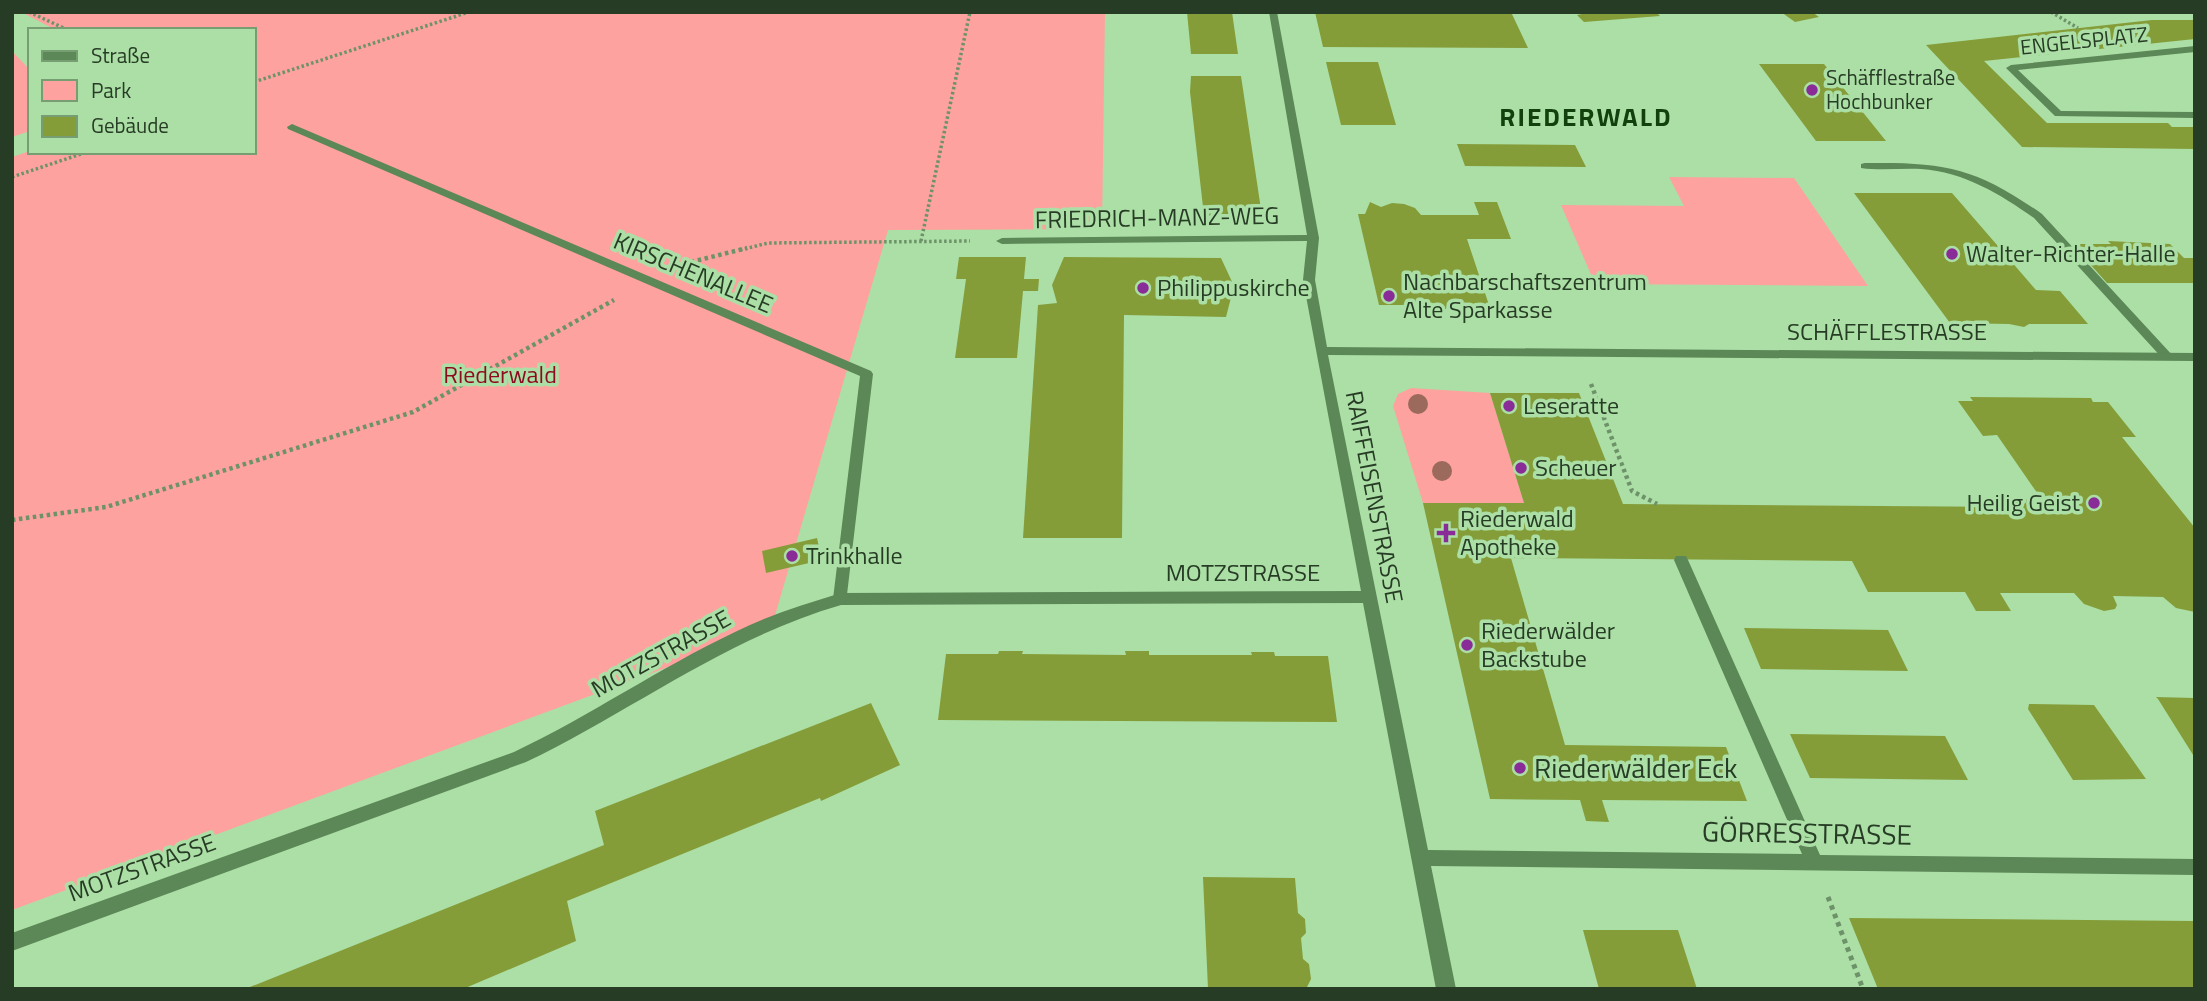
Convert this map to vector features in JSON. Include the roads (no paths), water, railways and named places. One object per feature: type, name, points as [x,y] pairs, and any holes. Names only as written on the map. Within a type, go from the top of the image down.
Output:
[{"type":"street","name":"RAIFFEISENSTRASSE","points":[[1273,12],[1313,238],[1309,280],[1321,351],[1446,989]]},
{"type":"street","name":"ENGELSPLATZ","points":[[2195,49],[2011,68],[2059,114],[2195,115]]},
{"type":"street","name":"KIRSCHENALLEE","points":[[292,127],[867,374],[841,599]]},
{"type":"street","points":[[1865,166],[1931,167],[1951,171],[2013,199],[2038,216],[2168,357]]},
{"type":"street","name":"FRIEDRICH-MANZ-WEG","points":[[1002,241],[1313,238]]},
{"type":"street","name":"SCHÄFFLESTRASSE","points":[[1321,351],[2195,357]]},
{"type":"street","points":[[1681,559],[1814,861]]},
{"type":"street","name":"MOTZSTRASSE","points":[[12,942],[520,757],[585,725],[682,667],[780,617],[841,599],[1368,597]]},
{"type":"street","name":"GÖRRESSTRASSE","points":[[1419,858],[2195,867]]},
{"type":"place","name":"Schäfflestraße Hochbunker","points":[[1812,90]]},
{"type":"place","name":"Walter-Richter-Halle","points":[[1952,254]]},
{"type":"place","name":"Philippuskirche","points":[[1143,288]]},
{"type":"place","name":"Nachbarschaftszentrum Alte Sparkasse","points":[[1389,296]]},
{"type":"place","name":"Leseratte","points":[[1509,406]]},
{"type":"place","name":"Scheuer","points":[[1521,468]]},
{"type":"place","name":"Heilig Geist","points":[[2094,503]]},
{"type":"place","name":"Riederwald Apotheke","points":[[1446,533]]},
{"type":"place","name":"Trinkhalle","points":[[792,556]]},
{"type":"place","name":"Riederwälder Backstube","points":[[1467,645]]},
{"type":"place","name":"Riederwälder Eck","points":[[1520,768]]},
{"type":"district","name":"RIEDERWALD","points":[[1586,117]]},
{"type":"park label","name":"Riederwald","points":[[500,375]]}]
